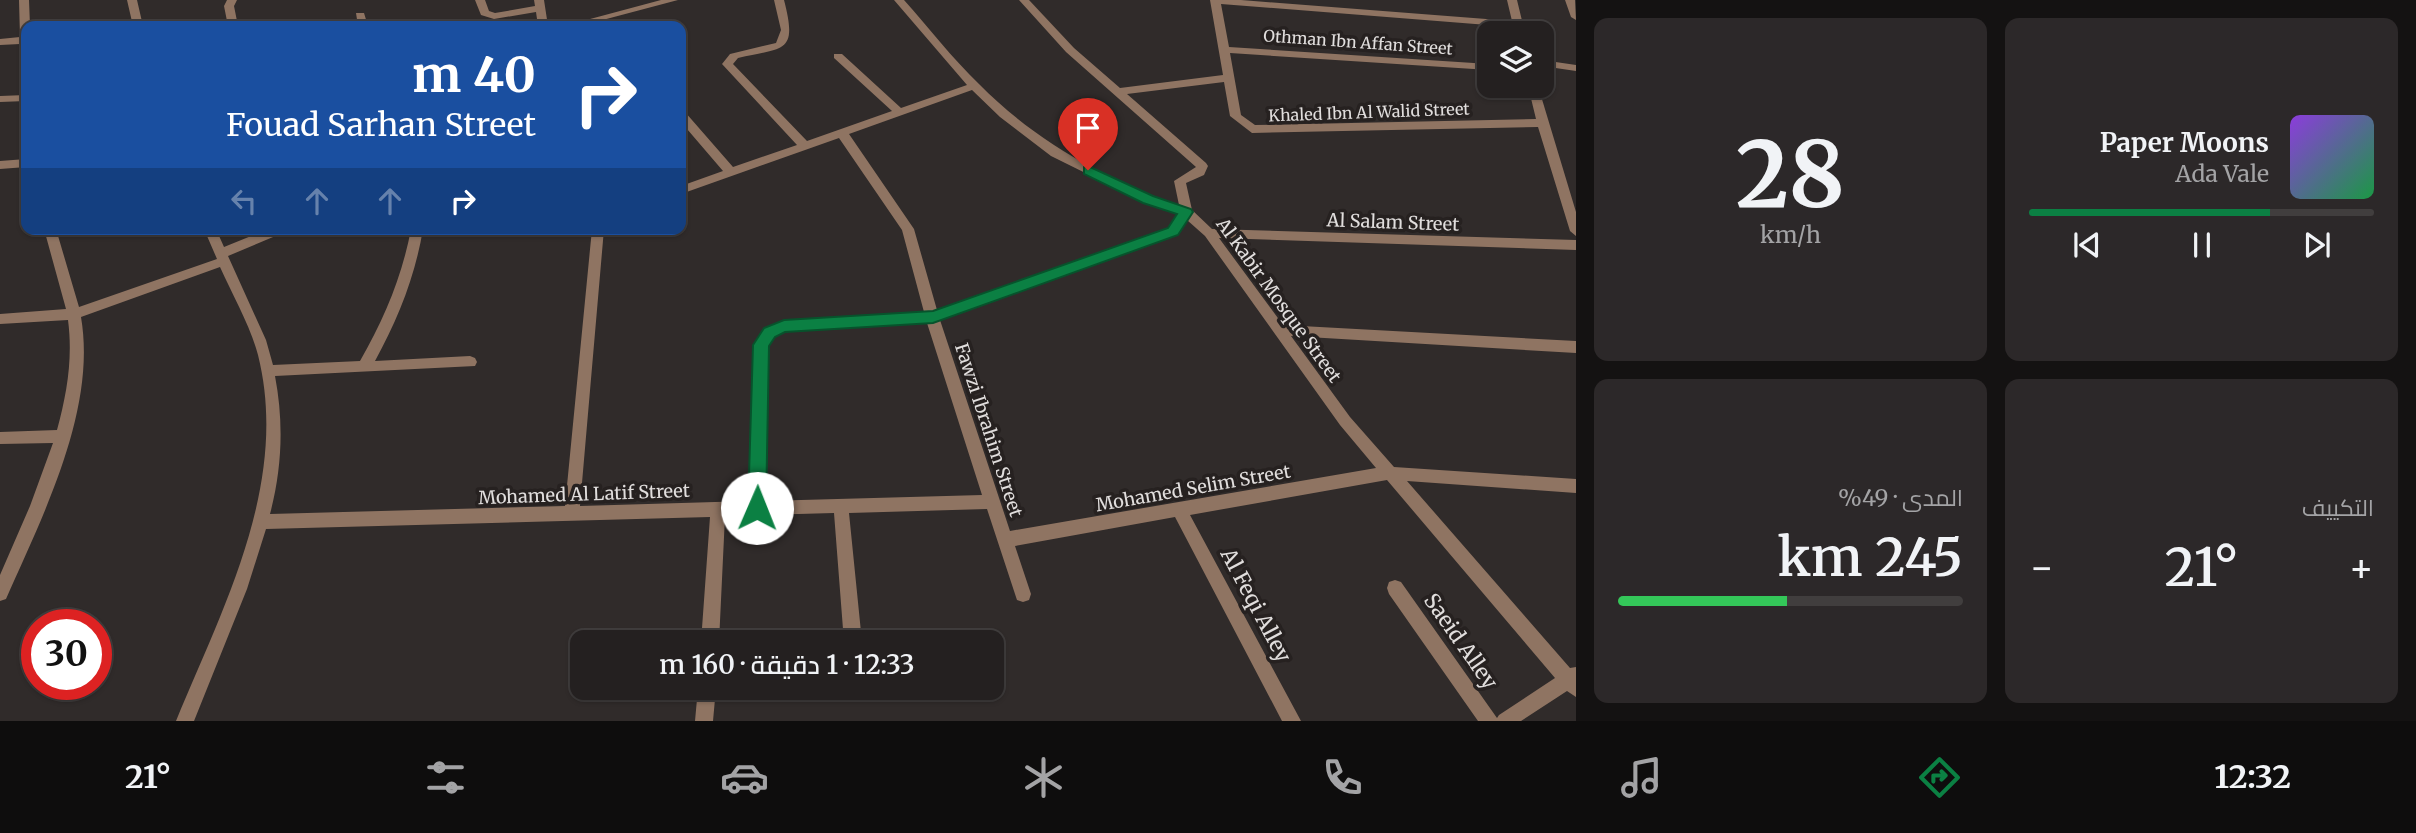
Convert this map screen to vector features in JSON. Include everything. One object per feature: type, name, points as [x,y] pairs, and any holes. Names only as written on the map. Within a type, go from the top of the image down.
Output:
[{"type":"street","points":[[24,0],[25,21]]},
{"type":"street","points":[[132,0],[137,21]]},
{"type":"street","points":[[232,0],[229,6],[232,21]]},
{"type":"street","points":[[480,0],[488,15],[540,4]]},
{"type":"street","points":[[585,21],[643,3],[673,0]]},
{"type":"street","points":[[779,0],[786,32],[784,41],[780,45],[734,56],[727,64],[805,146]]},
{"type":"street","name":"Al Kabir Mosque Street","points":[[899,0],[974,86],[1004,114],[1055,153],[1148,200],[1186,212],[1209,233],[1345,421],[1388,473],[1574,681]]},
{"type":"street","points":[[757,508],[761,345],[764,338],[776,328],[933,317],[1173,231],[1186,212],[1180,181],[1200,172],[1202,166],[1070,50],[1024,0]]},
{"type":"street","points":[[1216,0],[1477,25]]},
{"type":"street","name":"Khaled Ibn Al Walid Street","points":[[1216,0],[1236,116],[1245,125],[1260,130],[1542,123]]},
{"type":"street","points":[[1512,0],[1517,21]]},
{"type":"street","points":[[0,41],[21,40]]},
{"type":"street","name":"Othman Ibn Affan Street","points":[[1224,50],[1477,66]]},
{"type":"street","points":[[838,56],[899,113]]},
{"type":"street","points":[[1554,65],[1576,68]]},
{"type":"street","points":[[1117,92],[1228,78]]},
{"type":"street","points":[[686,188],[974,86]]},
{"type":"street","points":[[0,99],[21,98]]},
{"type":"street","points":[[1536,98],[1576,231]]},
{"type":"street","points":[[686,121],[732,172]]},
{"type":"street","name":"Fawzi Ibrahim Street","points":[[842,133],[908,229],[942,352],[1023,594]]},
{"type":"street","points":[[0,164],[21,163]]},
{"type":"street","name":"Al Salam Street","points":[[1209,233],[1576,245]]},
{"type":"street","points":[[0,593],[7,561],[63,436],[75,391],[77,363],[74,314],[52,235]]},
{"type":"street","points":[[185,721],[245,575],[269,495],[275,438],[272,389],[265,354],[213,235]]},
{"type":"street","points":[[0,319],[74,314],[223,257],[269,235]]},
{"type":"street","points":[[364,367],[404,290],[414,255],[416,235]]},
{"type":"street","points":[[572,513],[597,235]]},
{"type":"street","points":[[1280,330],[1576,347]]},
{"type":"street","points":[[268,371],[470,362]]},
{"type":"street","points":[[0,438],[63,436]]},
{"type":"street","name":"Mohamed Selim Street","points":[[1004,540],[1388,473],[1576,486]]},
{"type":"street","name":"Mohamed Al Latif Street","points":[[261,522],[992,502]]},
{"type":"street","points":[[841,507],[852,630]]},
{"type":"street","points":[[711,630],[718,509]]},
{"type":"street","name":"Al Feqi Alley","points":[[1179,509],[1292,721]]},
{"type":"street","name":"Saeid Alley","points":[[1395,588],[1489,721]]},
{"type":"street","points":[[1505,721],[1574,681]]},
{"type":"street","points":[[704,721],[706,700]]},
{"type":"route","points":[[757,508],[761,345],[764,338],[776,328],[784,326],[933,317],[1173,231],[1186,212],[1148,200],[1088,170]]}]
